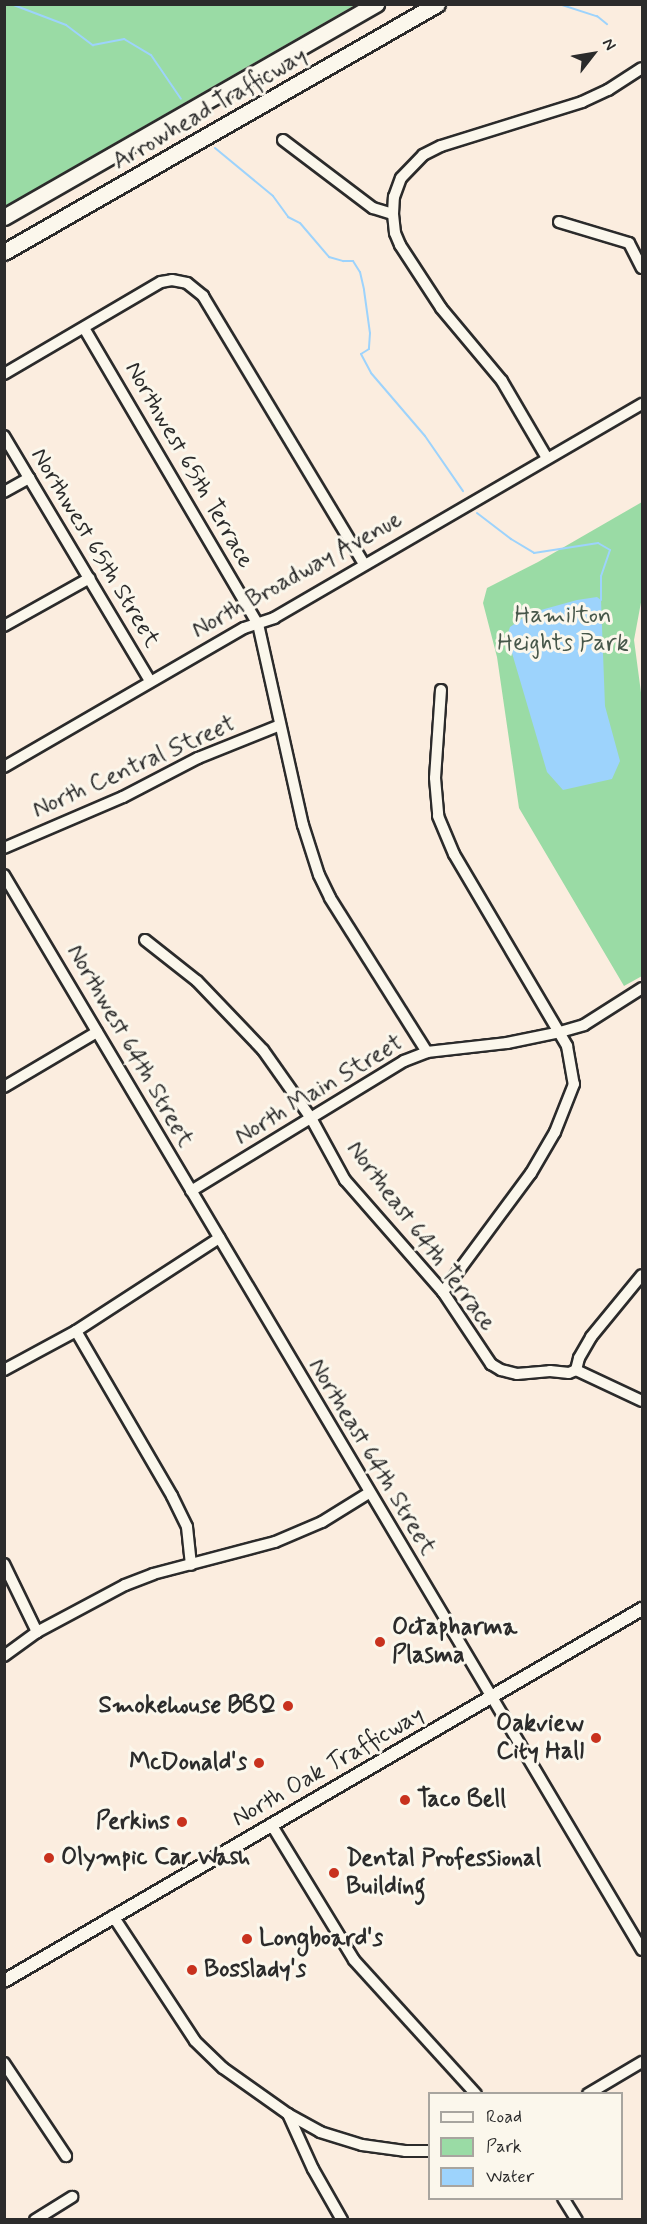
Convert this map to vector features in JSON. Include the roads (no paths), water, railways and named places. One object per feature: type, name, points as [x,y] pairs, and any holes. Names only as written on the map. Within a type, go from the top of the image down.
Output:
[{"type":"highway","name":"Arrowhead Trafficway","points":[[4,217],[376,4]]},
{"type":"highway","name":"Arrowhead Trafficway","points":[[4,252],[437,4]]},
{"type":"main road","name":"North Oak Trafficway","points":[[4,1981],[489,1696],[642,1609]]},
{"type":"street","points":[[547,458],[502,381],[441,308],[400,245],[395,233],[394,197],[401,178],[423,155],[441,146],[582,102],[614,86],[642,68]]},
{"type":"street","points":[[283,140],[373,208],[393,214]]},
{"type":"street","points":[[559,222],[629,243],[642,268]]},
{"type":"street","points":[[4,374],[161,282],[172,280],[187,284],[203,296],[364,564]]},
{"type":"street","name":"Northwest 65th Terrace","points":[[84,328],[258,624]]},
{"type":"street","name":"North Broadway Avenue","points":[[6,763],[244,628],[274,618],[642,404]]},
{"type":"street","name":"Northwest 65th Street","points":[[4,436],[150,681]]},
{"type":"street","points":[[4,492],[29,478]]},
{"type":"street","points":[[4,626],[90,578]]},
{"type":"street","points":[[258,624],[303,825],[319,874],[330,898],[427,1052]]},
{"type":"street","points":[[441,690],[435,770],[438,816],[454,854],[560,1032],[567,1046],[574,1084],[555,1132],[510,1202],[443,1293]]},
{"type":"street","name":"North Central Street","points":[[4,848],[123,797],[198,758],[280,725]]},
{"type":"street","name":"Northwest 64th Street","points":[[4,875],[219,1238]]},
{"type":"street","name":"Northeast 64th Terrace","points":[[145,940],[197,981],[244,1028],[281,1073],[311,1118],[345,1180],[443,1293],[491,1364],[501,1370],[517,1374],[543,1371],[569,1373],[576,1370]]},
{"type":"street","name":"North Main Street","points":[[191,1191],[404,1061],[427,1052],[507,1043],[584,1025],[642,988]]},
{"type":"street","points":[[4,1087],[97,1032]]},
{"type":"street","points":[[4,1370],[76,1331],[219,1238]]},
{"type":"street","name":"Northeast 64th Street","points":[[219,1238],[489,1696],[560,1807],[642,1950]]},
{"type":"street","points":[[642,1275],[587,1342],[576,1370],[642,1401]]},
{"type":"street","points":[[76,1331],[187,1527],[191,1564]]},
{"type":"street","points":[[4,1656],[38,1632],[124,1585],[191,1564],[250,1550],[298,1533],[369,1493]]},
{"type":"street","points":[[4,1564],[38,1632]]},
{"type":"street","points":[[271,1824],[354,1959],[474,2092]]},
{"type":"street","points":[[113,1916],[195,2041],[223,2068],[288,2114],[320,2132],[362,2145],[405,2151],[428,2151]]},
{"type":"street","points":[[4,2062],[66,2156]]},
{"type":"street","points":[[591,2092],[642,2062]]},
{"type":"street","points":[[288,2114],[313,2169],[342,2220]]},
{"type":"street","points":[[35,2220],[72,2198]]},
{"type":"street","points":[[564,2200],[577,2220]]},
{"type":"water","points":[[597,597],[601,600],[605,706],[620,761],[612,779],[563,790],[547,772],[507,636],[510,627],[530,613]]},
{"type":"waterway","points":[[11,4],[66,25],[93,45],[124,39],[151,55],[181,99]]},
{"type":"waterway","points":[[559,4],[597,16],[607,24]]},
{"type":"waterway","points":[[215,148],[273,196],[288,217],[300,223],[329,257],[353,261],[360,272],[370,333],[369,349],[361,354],[371,373],[425,436],[463,491]]},
{"type":"waterway","points":[[477,513],[534,553],[598,543],[610,550],[601,576],[601,600]]},
{"type":"place","name":"Octapharma Plasma","points":[[380,1642]]},
{"type":"place","name":"Smokehouse BBQ","points":[[288,1706]]},
{"type":"place","name":"Oakview City Hall","points":[[596,1738]]},
{"type":"place","name":"McDonald's","points":[[259,1763]]},
{"type":"place","name":"Taco Bell","points":[[405,1800]]},
{"type":"place","name":"Perkins","points":[[182,1822]]},
{"type":"place","name":"Olympic Car Wash","points":[[49,1858]]},
{"type":"place","name":"Dental Professional Building","points":[[334,1873]]},
{"type":"place","name":"Longboard's","points":[[247,1939]]},
{"type":"place","name":"Bosslady's","points":[[192,1970]]},
{"type":"park label","name":"Hamilton Heights Park","points":[[563,630]]}]
